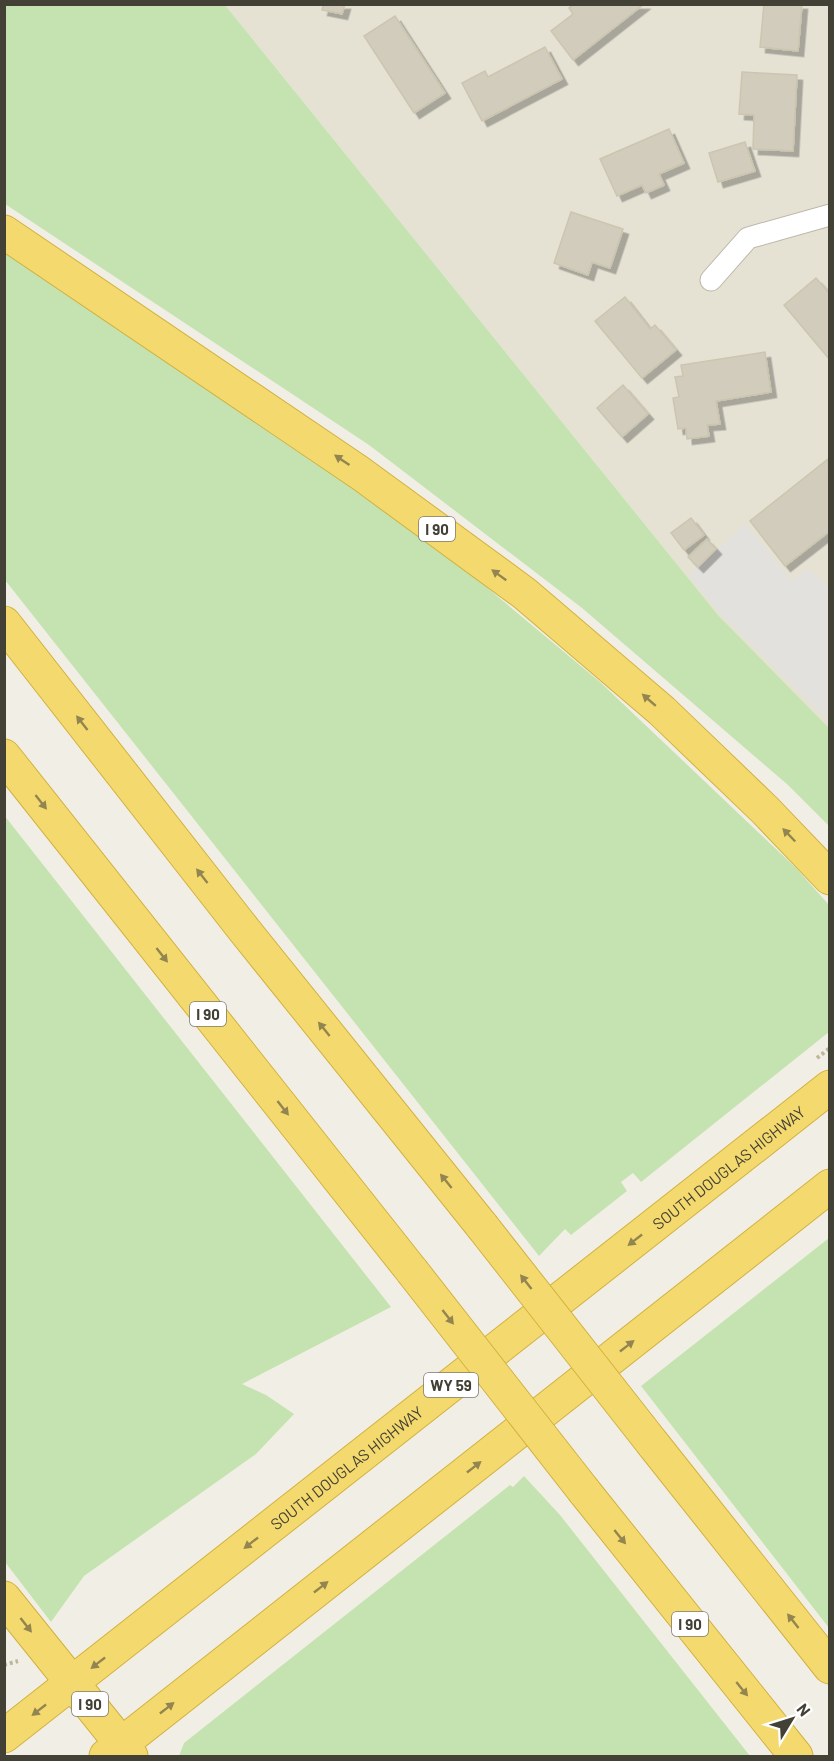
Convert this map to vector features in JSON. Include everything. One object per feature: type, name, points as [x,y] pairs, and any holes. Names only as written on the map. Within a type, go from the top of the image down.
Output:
[{"type":"highway","name":"I 90","points":[[4,232],[360,473],[524,593],[662,711],[765,810],[830,878]]},
{"type":"highway","points":[[4,623],[245,931],[830,1667]]},
{"type":"highway","name":"I 90","points":[[4,756],[796,1756]]},
{"type":"highway","name":"SOUTH DOUGLAS HIGHWAY","points":[[4,1736],[830,1087]]},
{"type":"highway","points":[[120,1752],[830,1186]]},
{"type":"highway","name":"I 90","points":[[4,1598],[73,1683],[120,1752]]},
{"type":"street","points":[[711,280],[748,238],[830,215]]},
{"type":"shaded area","points":[[225,5],[829,5],[829,728],[718,615]]},
{"type":"shaded area","points":[[745,524],[792,581],[808,569],[829,588],[829,721],[721,615],[689,576]]},
{"type":"green space","points":[[4,5],[225,5],[718,615],[829,728],[829,826],[788,785],[582,608],[369,445],[5,204]]},
{"type":"green space","points":[[4,251],[400,515],[600,682],[796,868],[829,905],[829,1032],[641,1182],[633,1173],[621,1182],[627,1191],[571,1235],[565,1229],[539,1256],[5,580]]},
{"type":"green space","points":[[4,815],[391,1307],[242,1384],[266,1395],[294,1414],[256,1454],[84,1576],[51,1622],[5,1562]]},
{"type":"green space","points":[[829,1238],[829,1628],[641,1386]]},
{"type":"green space","points":[[524,1476],[560,1515],[750,1756],[179,1756],[184,1743],[510,1485],[513,1487]]},
{"type":"building","points":[[324,4],[345,4],[342,14],[322,10]]},
{"type":"building","points":[[574,4],[644,4],[573,60],[551,31],[573,14],[569,8]]},
{"type":"building","points":[[764,4],[802,4],[798,51],[760,47]]},
{"type":"building","points":[[395,16],[445,93],[414,113],[364,36]]},
{"type":"building","points":[[545,47],[562,79],[482,121],[462,83],[485,71],[488,77]]},
{"type":"building","points":[[742,72],[797,75],[793,151],[753,149],[754,115],[739,114]]},
{"type":"building","points":[[669,129],[684,163],[659,174],[664,185],[646,193],[642,185],[617,196],[600,159]]},
{"type":"building","points":[[745,142],[755,171],[718,182],[709,153]]},
{"type":"building","points":[[571,212],[623,229],[610,268],[592,262],[588,275],[554,263]]},
{"type":"building","points":[[816,278],[830,294],[830,360],[784,305]]},
{"type":"building","points":[[625,297],[650,329],[655,325],[676,350],[642,378],[595,321]]},
{"type":"building","points":[[765,352],[771,392],[716,401],[720,424],[707,425],[709,436],[687,439],[686,428],[678,429],[673,398],[679,397],[675,377],[683,376],[681,365]]},
{"type":"building","points":[[623,385],[648,414],[622,437],[597,408]]},
{"type":"building","points":[[828,459],[830,531],[785,566],[750,521]]},
{"type":"building","points":[[691,518],[704,535],[684,550],[671,533]]},
{"type":"building","points":[[707,539],[716,549],[698,567],[688,557]]}]
